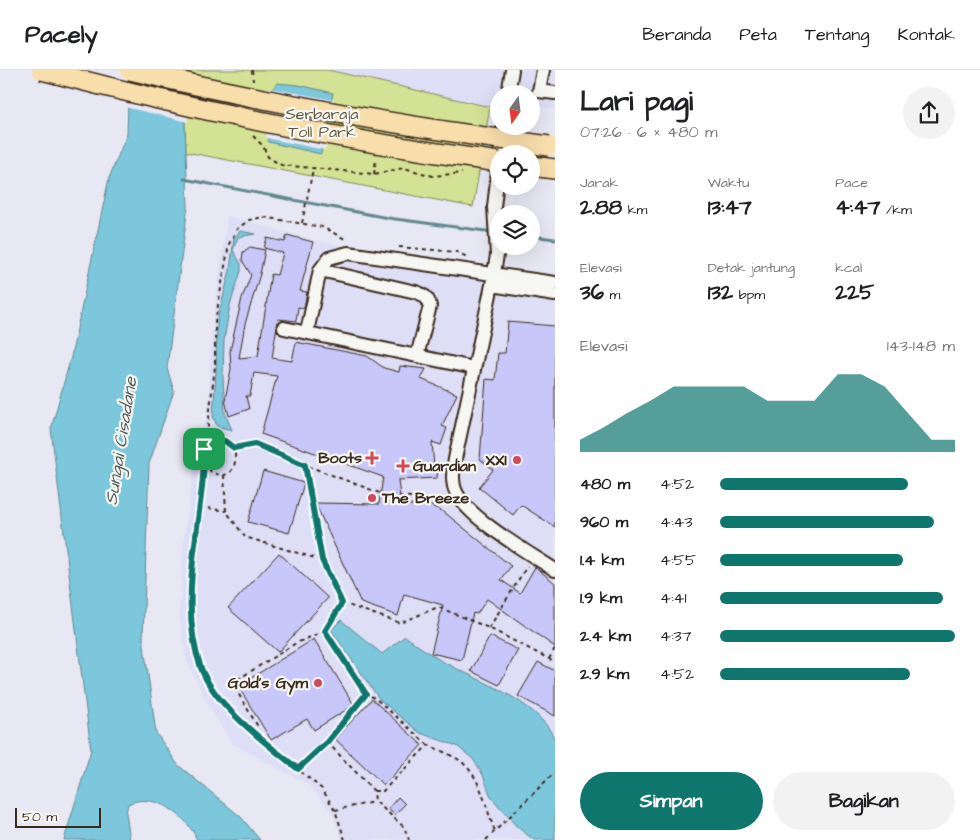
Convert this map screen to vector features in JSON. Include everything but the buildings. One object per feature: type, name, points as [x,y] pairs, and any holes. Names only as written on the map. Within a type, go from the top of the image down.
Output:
[{"type":"highway","points":[[42,70],[228,116],[408,150],[490,161]]},
{"type":"highway","points":[[130,70],[232,94],[412,127],[552,146]]},
{"type":"lane","points":[[510,85],[512,70]]},
{"type":"lane","points":[[543,70],[539,91],[555,93]]},
{"type":"lane","points":[[495,195],[494,206],[497,255],[453,472],[454,484],[463,502],[477,516],[555,570]]},
{"type":"lane","points":[[307,332],[320,270],[329,258],[348,253],[476,272],[493,280],[555,295]]},
{"type":"lane","points":[[320,270],[425,295],[430,306],[417,356]]},
{"type":"lane","points":[[493,280],[555,283]]},
{"type":"lane","points":[[284,328],[474,368]]},
{"type":"path","points":[[258,139],[268,157],[273,162],[281,165],[374,174],[404,168],[433,176],[464,173]]},
{"type":"path","points":[[302,223],[313,169]]},
{"type":"path","points":[[345,840],[334,810],[322,789],[250,730],[224,704],[201,669],[190,624],[205,467],[204,449],[215,366],[214,322],[229,244],[237,229],[249,220],[263,217],[322,227],[354,243]]},
{"type":"path","points":[[391,247],[457,252],[468,258],[476,272]]},
{"type":"path","points":[[204,449],[213,441],[225,441],[234,448],[237,459],[233,469],[224,475],[213,474],[205,467]]},
{"type":"path","points":[[234,448],[255,444],[305,465],[385,493],[463,502]]},
{"type":"path","points":[[305,465],[322,560],[342,603],[400,623],[438,607],[490,628],[555,662]]},
{"type":"path","points":[[224,475],[226,511],[245,537],[322,560]]},
{"type":"path","points":[[200,507],[226,511]]},
{"type":"path","points":[[490,628],[534,556]]},
{"type":"path","points":[[250,730],[257,725],[232,683],[296,643],[325,631],[342,603]]},
{"type":"path","points":[[325,631],[366,694],[374,698],[428,745],[457,758],[472,772],[481,788],[485,806],[495,831]]},
{"type":"path","points":[[548,659],[555,648]]},
{"type":"path","points":[[298,769],[327,742],[366,694]]},
{"type":"path","points":[[327,742],[374,791],[375,801],[404,828],[409,840]]},
{"type":"path","points":[[374,791],[383,791],[428,745]]},
{"type":"path","points":[[486,840],[555,772]]},
{"type":"path","points":[[334,810],[375,801]]},
{"type":"shaded area","points":[[328,70],[555,70],[555,109],[540,107],[540,85],[490,85],[490,107]]},
{"type":"shaded area","name":"The Breeze","points":[[227,216],[321,242],[555,282],[555,840],[342,840],[333,815],[309,785],[231,743],[205,699],[186,659],[179,614],[184,537],[195,458],[208,411],[210,345]]},
{"type":"green space","name":"Serbaraja Toll Park","points":[[183,70],[328,70],[490,107],[473,207],[186,152]]},
{"type":"water","name":"Sungai Cisadane","points":[[129,70],[183,70],[188,206],[167,368],[174,391],[149,464],[143,638],[156,733],[178,765],[241,817],[260,840],[197,840],[186,822],[169,808],[159,803],[138,801],[128,804],[126,813],[130,840],[64,840],[91,750],[51,429],[71,357],[109,178],[127,134]]},
{"type":"water","points":[[277,83],[299,85],[333,93],[321,154],[268,142],[271,91]]},
{"type":"water","points":[[240,231],[256,234],[238,237],[233,250],[241,264],[241,271],[230,305],[224,340],[223,378],[225,413],[232,430],[217,426],[213,416],[217,321],[230,270],[234,238]]},
{"type":"water","points":[[341,620],[382,654],[405,636],[440,660],[505,692],[535,713],[547,726],[555,740],[555,840],[534,840],[517,827],[491,797],[483,775],[473,759],[457,746],[420,733],[380,700],[331,630]]},
{"type":"pier","points":[[126,70],[186,70],[188,122],[125,107]]},
{"type":"pier","points":[[270,88],[334,100],[325,150],[266,138]]},
{"type":"waterway","points":[[184,179],[388,218],[490,232]]},
{"type":"waterway","points":[[540,237],[555,239]]},
{"type":"place","name":"Boots","points":[[372,458]]},
{"type":"place","name":"XXI","points":[[517,460]]},
{"type":"place","name":"Guardian","points":[[403,466]]},
{"type":"place","name":"The Breeze","points":[[372,498]]},
{"type":"place","name":"Gold's Gym","points":[[318,683]]},
{"type":"route","points":[[213,441],[225,441],[234,448],[255,444],[305,465],[322,560],[342,603],[325,631],[366,694],[327,742],[298,769],[250,730],[224,704],[201,669],[190,624],[195,538],[205,467],[204,449],[213,441]]}]
